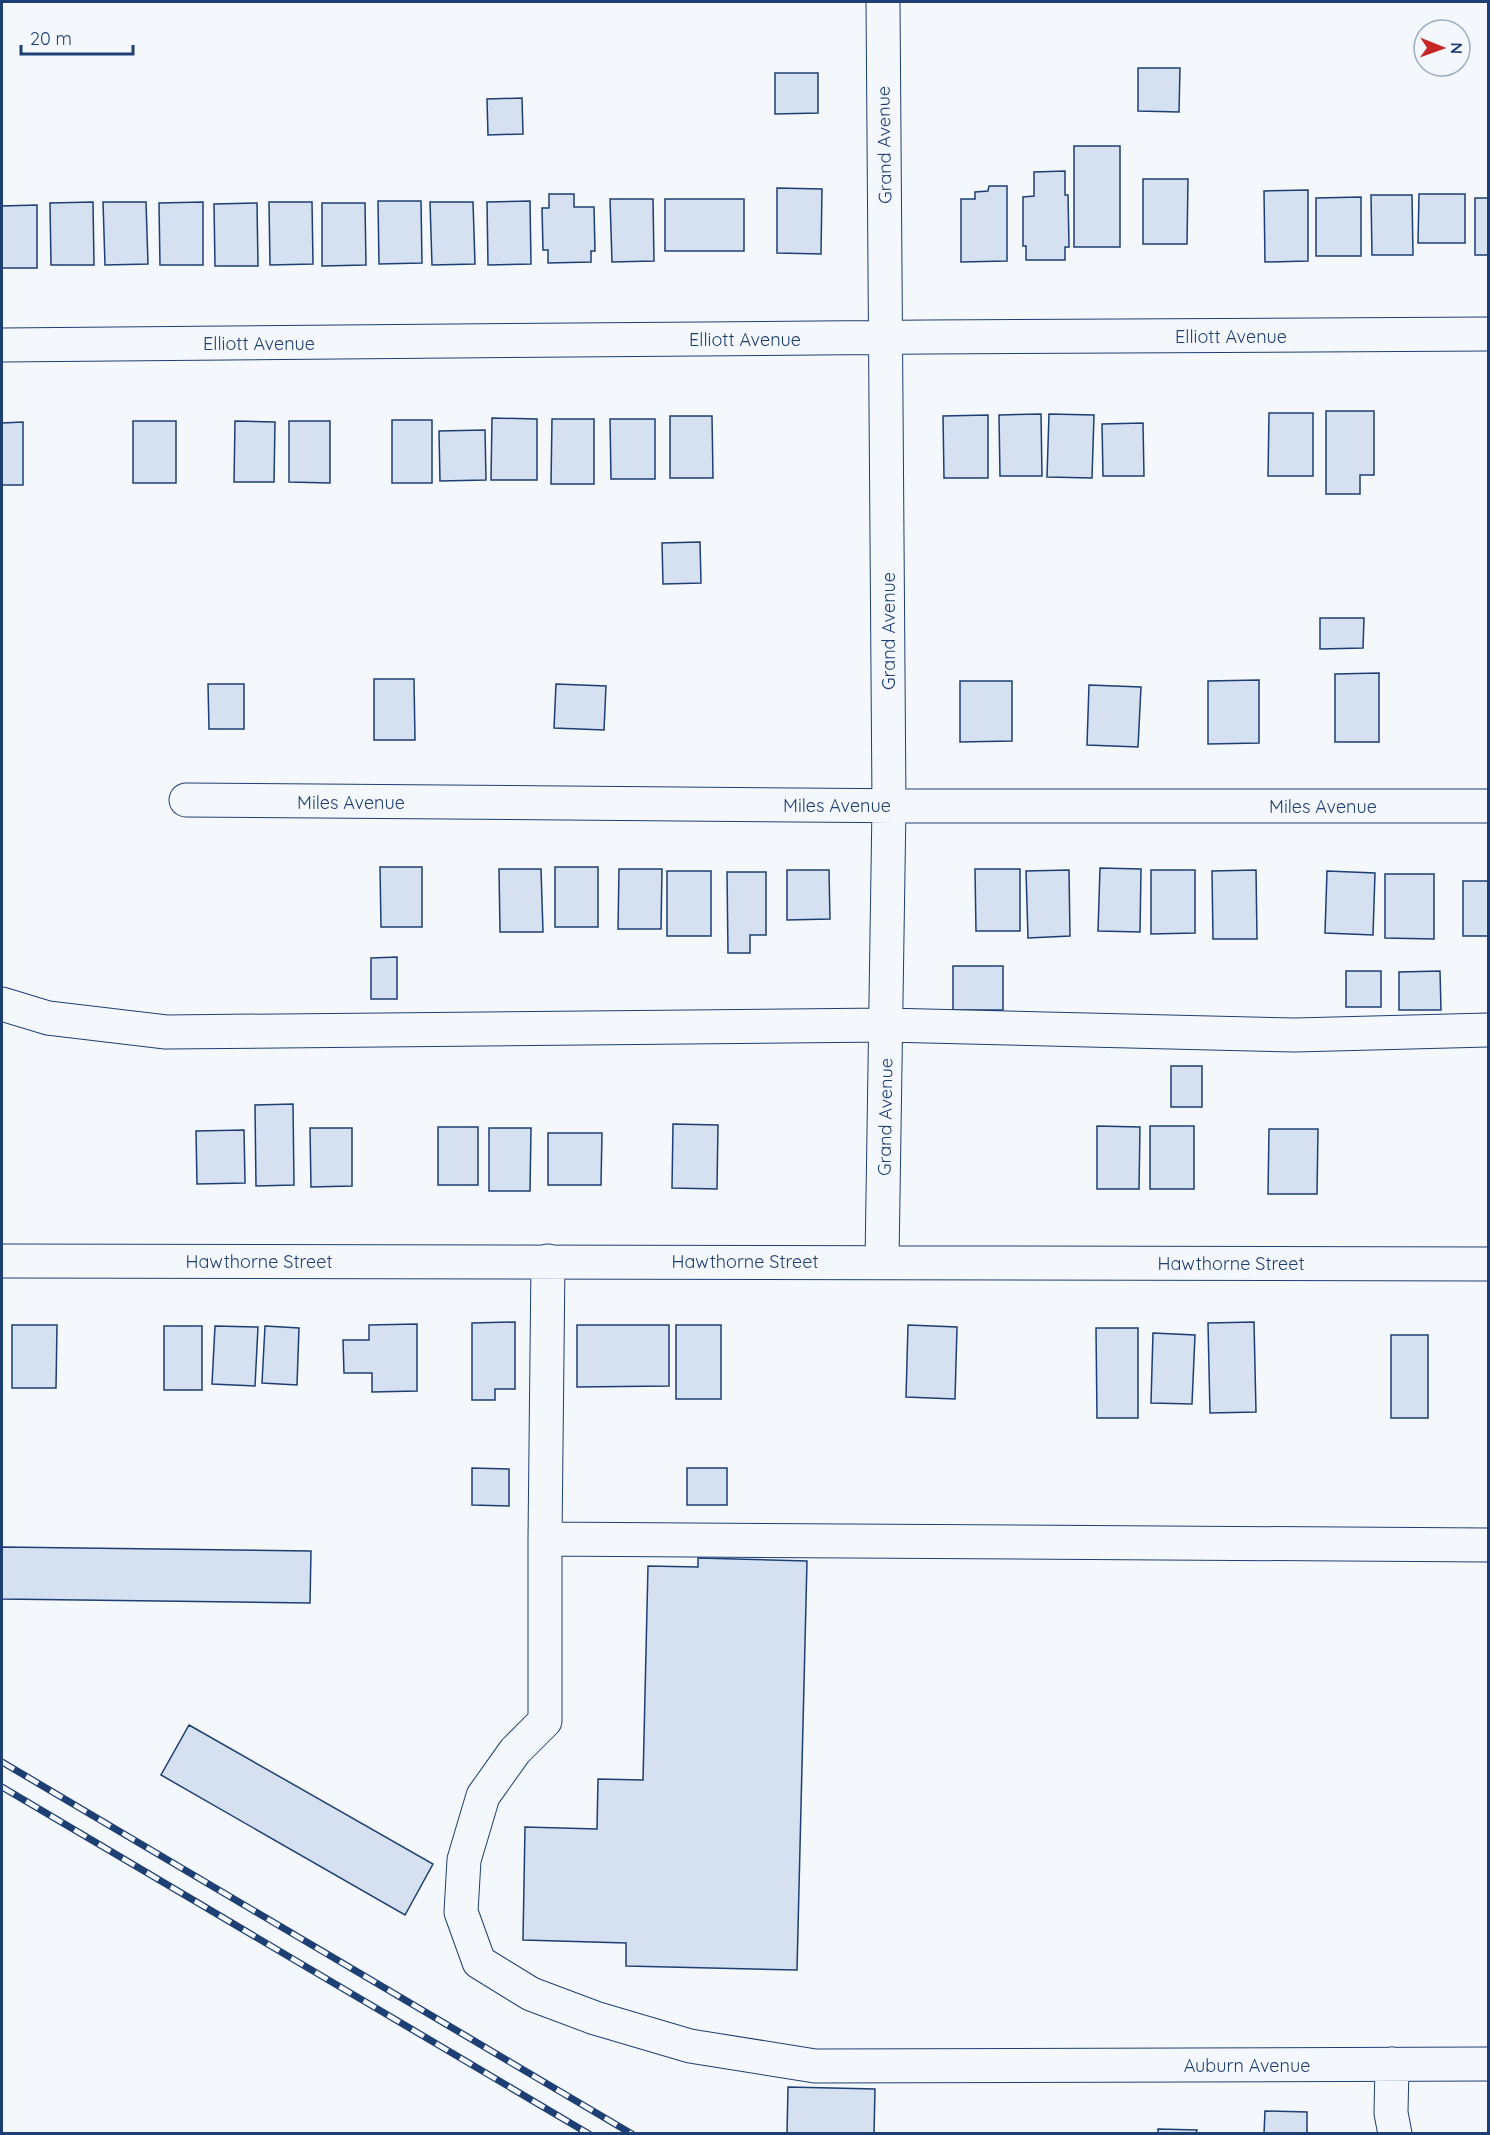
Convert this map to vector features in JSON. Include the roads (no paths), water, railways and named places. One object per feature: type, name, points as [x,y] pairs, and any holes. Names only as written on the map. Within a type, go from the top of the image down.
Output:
[{"type":"street","name":"Grand Avenue","points":[[882,1262],[889,806],[883,2]]},
{"type":"street","name":"Elliott Avenue","points":[[2,345],[1488,334]]},
{"type":"street","name":"Miles Avenue","points":[[186,800],[889,806],[1488,806]]},
{"type":"street","points":[[2,1004],[48,1018],[166,1032],[886,1025],[1296,1035],[1488,1030]]},
{"type":"street","name":"Hawthorne Street","points":[[2,1261],[1488,1264]]},
{"type":"street","name":"Auburn Avenue","points":[[548,1261],[544,1721],[515,1751],[483,1796],[464,1860],[461,1912],[479,1962],[531,1994],[595,2018],[690,2046],[815,2066],[1488,2064]]},
{"type":"street","points":[[545,1539],[1488,1545]]},
{"type":"street","points":[[1392,2064],[1391,2114],[1395,2133]]},
{"type":"railway","points":[[2,1762],[632,2134]]},
{"type":"railway","points":[[2,1787],[589,2134]]}]
